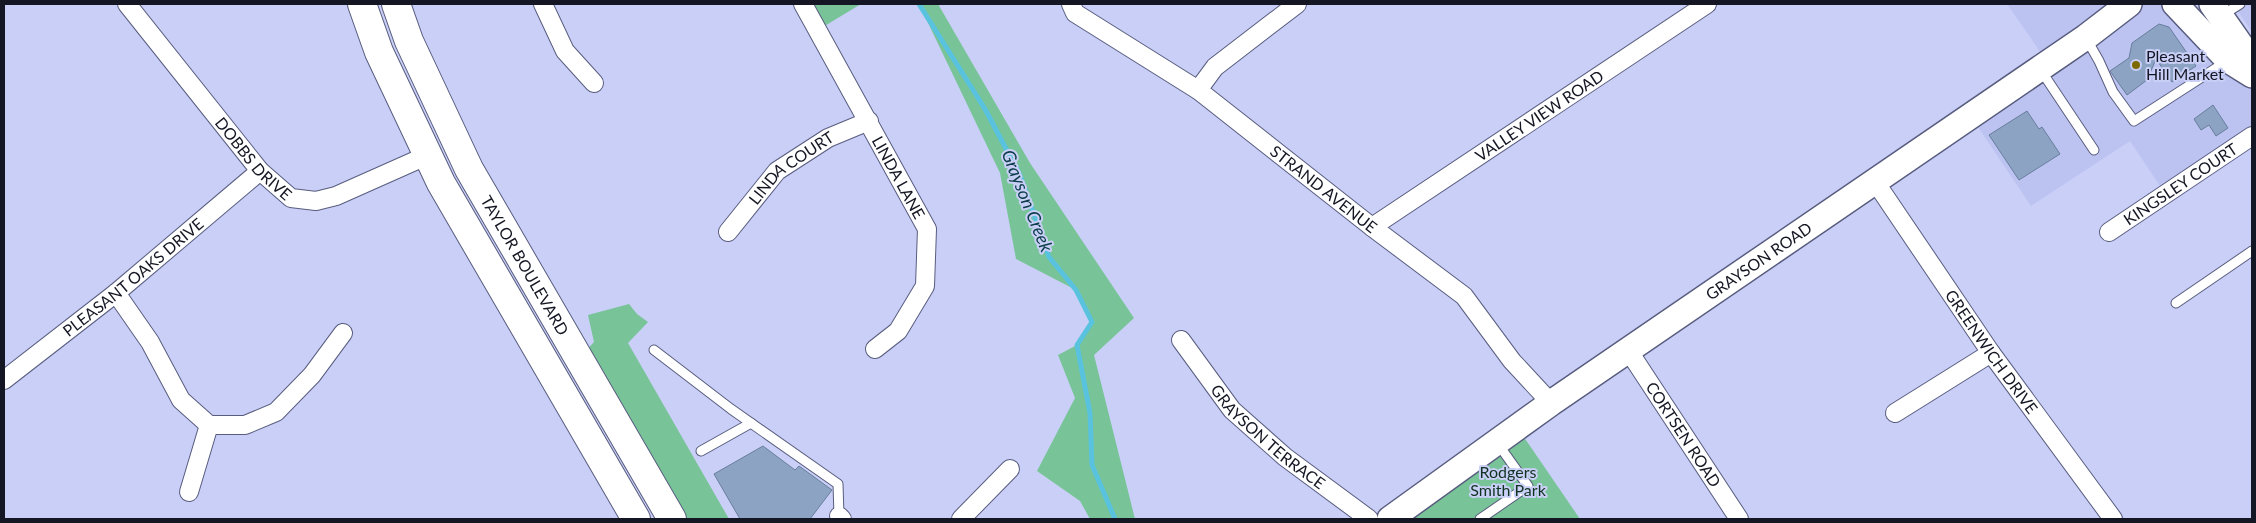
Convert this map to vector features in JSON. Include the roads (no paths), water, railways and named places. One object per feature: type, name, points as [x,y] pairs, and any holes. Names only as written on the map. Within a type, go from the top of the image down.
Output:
[{"type":"main road","name":"TAYLOR BOULEVARD","points":[[362,4],[379,52],[441,183],[636,519]]},
{"type":"main road","name":"TAYLOR BOULEVARD","points":[[396,4],[409,41],[469,169],[672,519]]},
{"type":"street","name":"DOBBS DRIVE","points":[[127,4],[260,171],[291,198],[316,201],[336,196],[417,160],[426,154]]},
{"type":"street","points":[[543,4],[566,51],[594,83]]},
{"type":"street","name":"LINDA LANE","points":[[803,4],[927,229],[925,286],[898,331],[875,349]]},
{"type":"street","name":"STRAND AVENUE","points":[[1071,4],[1075,13],[1198,90],[1372,227],[1464,296],[1512,360],[1551,403]]},
{"type":"street","points":[[1198,90],[1215,67],[1297,4]]},
{"type":"street","name":"VALLEY VIEW ROAD","points":[[1372,227],[1706,4]]},
{"type":"street","name":"GRAYSON ROAD","points":[[1390,519],[1551,403],[1874,180],[2040,69],[2129,4]]},
{"type":"street","points":[[2175,4],[2228,60],[2252,76]]},
{"type":"street","points":[[2224,8],[2252,71]]},
{"type":"street","name":"LINDA COURT","points":[[728,232],[777,171],[828,138],[869,121]]},
{"type":"street","name":"KINGSLEY COURT","points":[[2109,232],[2252,136]]},
{"type":"street","name":"PLEASANT OAKS DRIVE","points":[[4,380],[116,293],[260,171]]},
{"type":"street","name":"GREENWICH DRIVE","points":[[1874,180],[1991,353],[2113,519]]},
{"type":"street","points":[[116,293],[150,342],[181,400],[209,425],[245,425],[276,412],[312,374],[343,333]]},
{"type":"street","name":"GRAYSON TERRACE","points":[[1181,340],[1232,410],[1285,457],[1369,519]]},
{"type":"street","name":"CORTSEN ROAD","points":[[1628,350],[1739,519]]},
{"type":"street","points":[[1895,413],[1991,353]]},
{"type":"street","points":[[189,492],[209,425]]},
{"type":"street","points":[[961,519],[1010,469]]},
{"type":"lane","points":[[2086,37],[2113,92],[2134,121],[2228,60]]},
{"type":"lane","points":[[2040,69],[2094,150]]},
{"type":"lane","points":[[2176,303],[2252,251]]},
{"type":"lane","points":[[654,350],[751,423],[838,484],[841,518]]},
{"type":"lane","points":[[701,451],[751,423]]},
{"type":"lane","points":[[1480,519],[1528,486],[1497,442]]},
{"type":"waterway","name":"Grayson Creek","points":[[919,4],[985,109],[1020,175],[1049,257],[1076,290],[1092,322],[1077,345],[1090,413],[1092,465],[1115,519]]},
{"type":"place","name":"Pleasant Hill Market","points":[[2136,65]]},
{"type":"park label","name":"Rodgers Smith Park","points":[[1508,481]]}]
